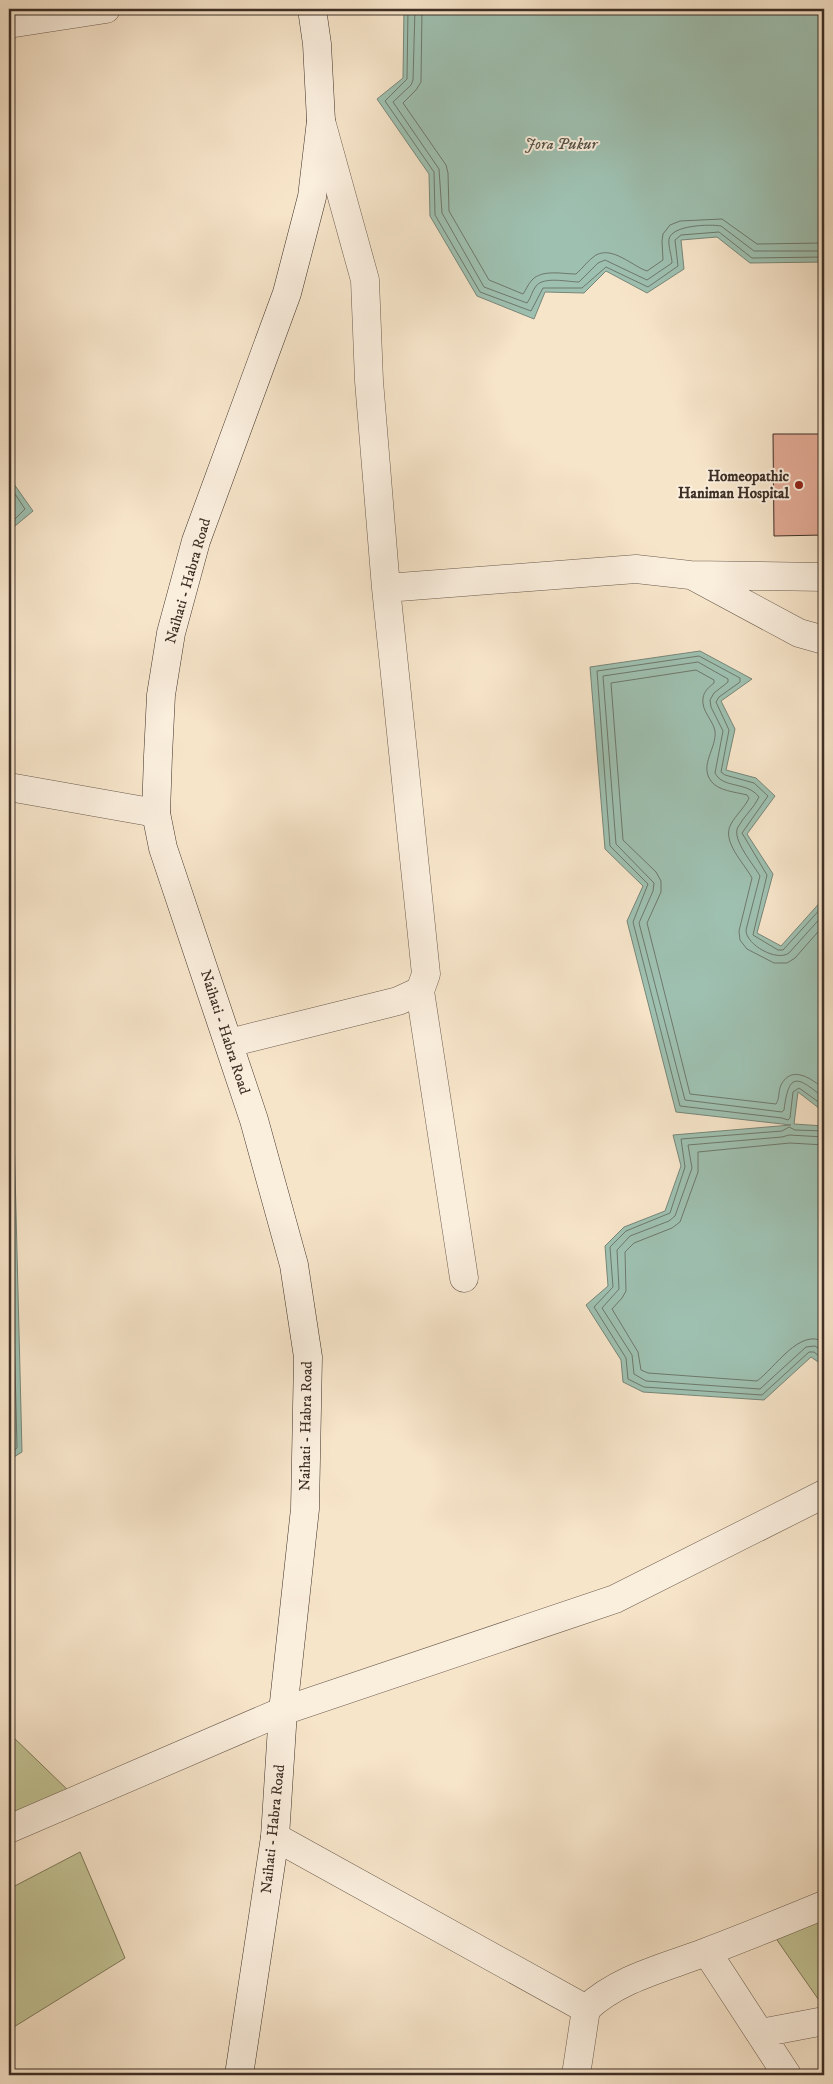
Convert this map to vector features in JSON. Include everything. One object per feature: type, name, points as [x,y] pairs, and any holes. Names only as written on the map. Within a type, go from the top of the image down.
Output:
[{"type":"street","points":[[9,22],[15,23],[72,11],[106,9]]},
{"type":"street","name":"Naihati - Habra Road","points":[[239,2075],[275,1837],[283,1711],[305,1509],[308,1357],[294,1265],[254,1120],[163,848],[156,813],[161,695],[171,632],[196,541],[288,293],[312,197],[321,121],[317,44],[312,9]]},
{"type":"street","points":[[321,121],[365,280],[369,381],[386,588],[426,974],[420,990],[464,1278]]},
{"type":"street","points":[[386,588],[636,570],[690,575],[824,577]]},
{"type":"street","points":[[690,575],[799,633],[824,640]]},
{"type":"street","points":[[9,787],[156,813]]},
{"type":"street","points":[[229,1043],[398,1001],[420,990]]},
{"type":"street","points":[[9,1829],[283,1711],[615,1598],[824,1494]]},
{"type":"street","points":[[275,1837],[586,2009]]},
{"type":"street","points":[[576,2075],[586,2009],[600,1996],[622,1983],[707,1952],[824,1905]]},
{"type":"street","points":[[707,1952],[787,2075]]},
{"type":"street","points":[[761,2033],[824,2021]]},
{"type":"shaded area","points":[[9,1733],[74,1796],[9,1827]]},
{"type":"shaded area","points":[[80,1852],[125,1958],[9,2030],[9,1889]]},
{"type":"shaded area","points":[[824,1910],[824,2006],[823,2006],[770,1930]]},
{"type":"water","name":"Jora Pukur","points":[[404,9],[824,9],[824,262],[750,263],[717,237],[681,240],[684,269],[647,293],[606,271],[584,293],[545,292],[534,319],[477,296],[430,216],[429,174],[377,99],[403,78]]},
{"type":"water","points":[[9,477],[33,511],[9,531]]},
{"type":"water","points":[[700,651],[752,679],[721,701],[735,729],[726,770],[756,778],[775,796],[747,834],[773,874],[757,933],[781,946],[824,898],[824,1112],[798,1092],[794,1124],[824,1126],[824,1366],[811,1357],[764,1400],[643,1392],[623,1382],[621,1360],[586,1305],[608,1286],[605,1246],[624,1227],[665,1211],[681,1166],[673,1135],[791,1125],[676,1112],[627,921],[643,886],[605,849],[590,667]]},
{"type":"water","points":[[9,931],[22,1452],[9,1460]]},
{"type":"building","name":"Homeopathic Haniman Hospital","points":[[773,434],[824,434],[824,535],[774,536]]},
{"type":"place","name":"Homeopathic Haniman Hospital","points":[[799,485]]}]
